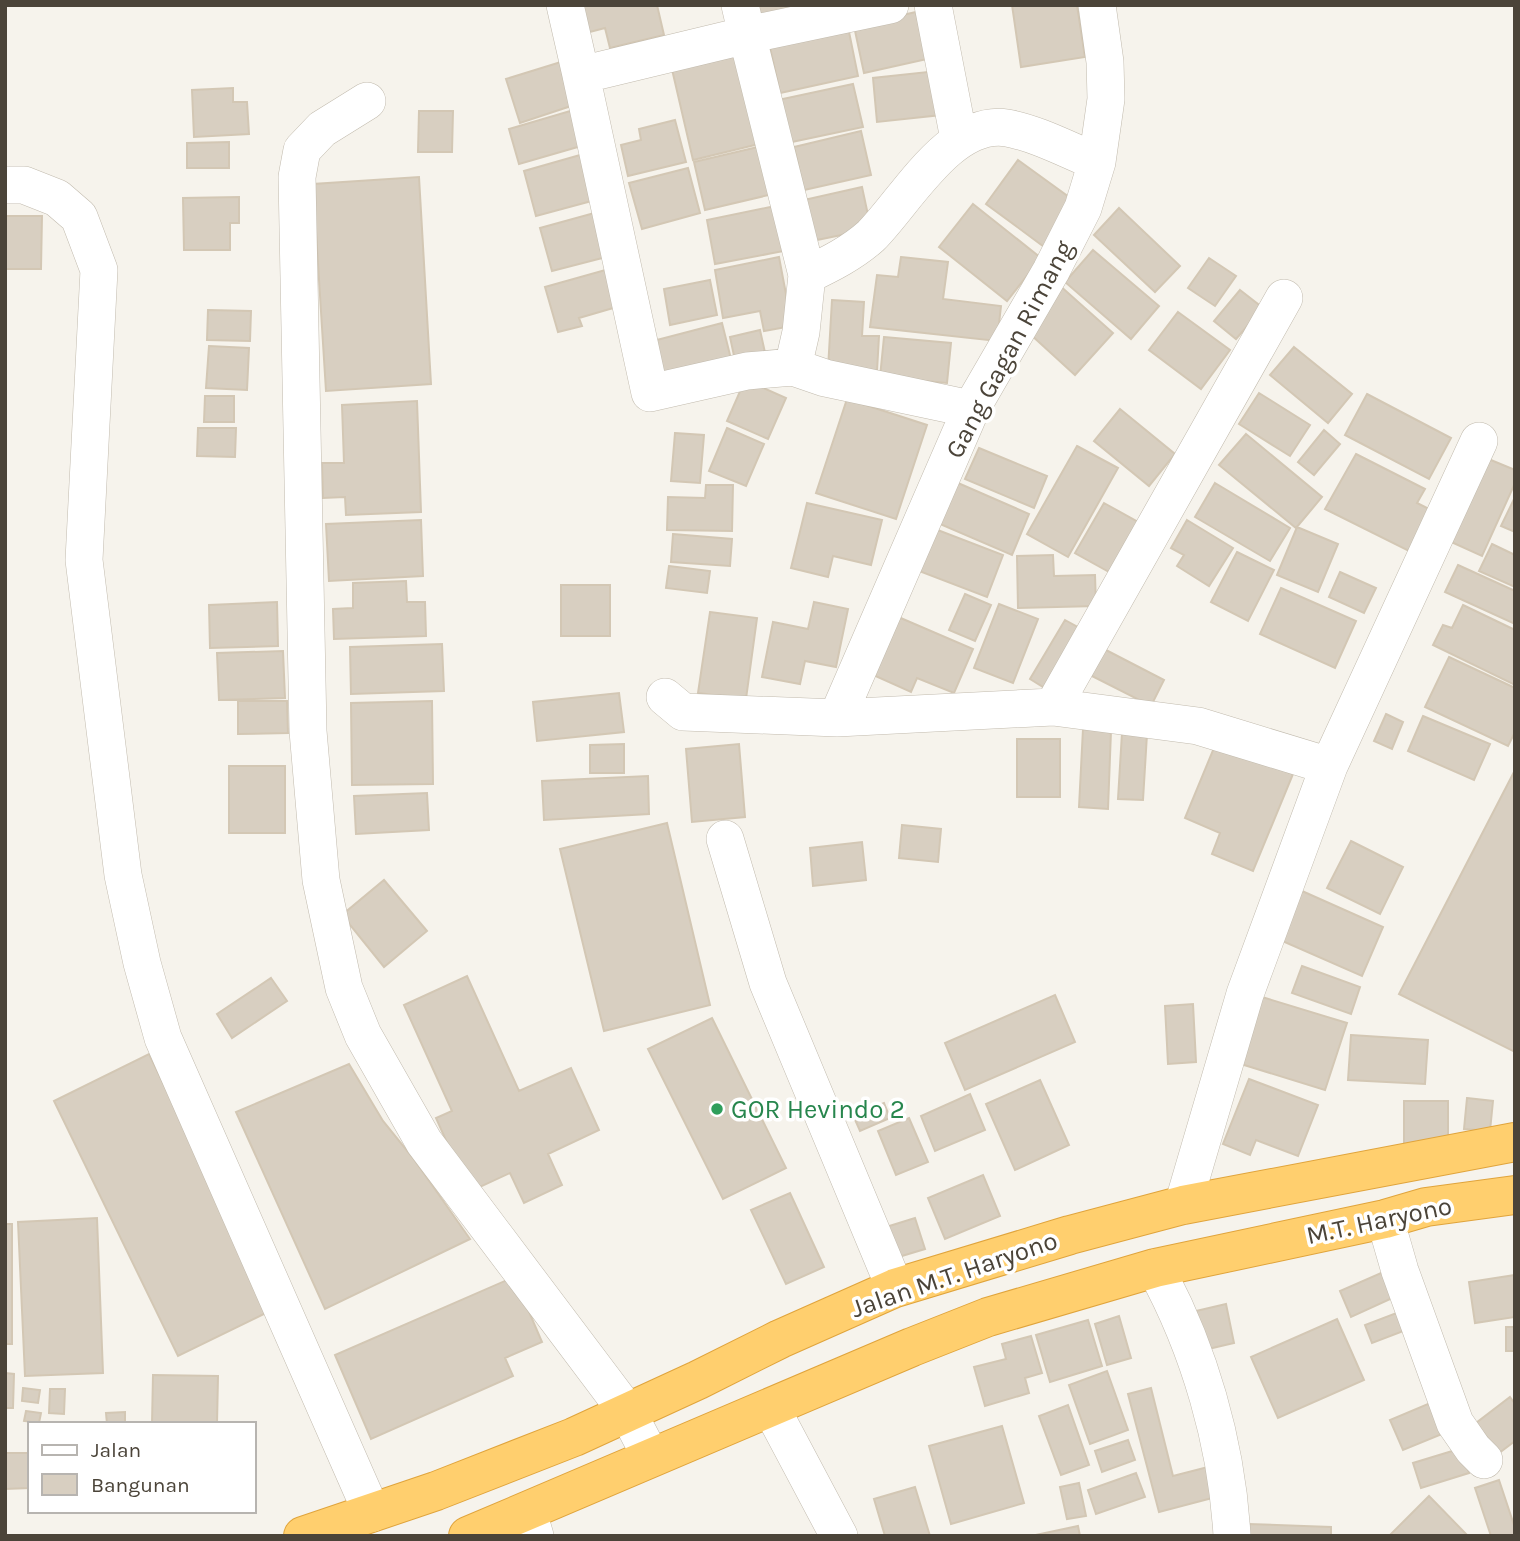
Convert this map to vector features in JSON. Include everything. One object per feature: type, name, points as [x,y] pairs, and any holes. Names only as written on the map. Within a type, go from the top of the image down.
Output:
[{"type":"highway","name":"Jalan M.T. Haryono","points":[[303,1536],[508,1463],[628,1413],[780,1339],[895,1288],[1070,1235],[1183,1205],[1515,1142]]},
{"type":"highway","name":"M.T. Haryono","points":[[1244,1247],[1385,1219],[1426,1207],[1515,1195]]},
{"type":"highway","name":"Jalan M.T. Haryono","points":[[468,1536],[531,1524],[651,1457],[988,1317],[1154,1268],[1244,1247]]},
{"type":"street","points":[[565,5],[650,393],[747,371],[793,367],[825,378],[971,409]]},
{"type":"street","points":[[581,75],[744,20],[890,5]]},
{"type":"street","points":[[933,5],[959,139]]},
{"type":"street","name":"Gang Gagan Rimang","points":[[837,718],[971,409],[1083,208],[1097,162],[1106,99],[1105,62],[1097,5]]},
{"type":"street","points":[[744,20],[807,275],[801,332],[793,367]]},
{"type":"street","points":[[368,102],[322,129],[302,150],[297,177],[308,731],[321,880],[344,988],[363,1035],[388,1081],[424,1142],[628,1413],[651,1457]]},
{"type":"street","points":[[807,275],[841,258],[869,237],[959,139],[976,131],[1006,128],[1097,162]]},
{"type":"street","points":[[5,185],[24,185],[57,198],[79,217],[99,270],[83,560],[123,875],[163,1038],[372,1513]]},
{"type":"street","points":[[1053,707],[1284,298]]},
{"type":"street","points":[[1183,1205],[1245,994],[1329,766],[1479,441]]},
{"type":"street","points":[[665,696],[683,712],[837,718],[1053,707],[1198,726],[1329,766]]},
{"type":"street","points":[[725,839],[768,983],[895,1288]]},
{"type":"street","points":[[1385,1219],[1400,1271],[1455,1423],[1484,1460]]},
{"type":"street","points":[[1154,1268],[1175,1308],[1198,1368],[1218,1434],[1229,1491],[1232,1536]]},
{"type":"street","points":[[771,1408],[839,1536]]},
{"type":"building","points":[[590,5],[657,5],[664,35],[610,48],[605,28],[582,34],[576,8]]},
{"type":"building","points":[[756,5],[813,5],[759,19]]},
{"type":"building","points":[[1012,5],[1077,5],[1085,57],[1021,67]]},
{"type":"building","points":[[916,12],[927,59],[864,73],[854,26]]},
{"type":"building","points":[[848,27],[858,76],[780,93],[769,43]]},
{"type":"building","points":[[736,50],[759,144],[693,160],[671,65]]},
{"type":"building","points":[[564,61],[577,104],[520,123],[506,79]]},
{"type":"building","points":[[937,71],[941,115],[877,122],[873,78]]},
{"type":"building","points":[[853,84],[863,127],[787,143],[778,100]]},
{"type":"building","points":[[233,88],[233,102],[247,102],[249,134],[194,137],[192,90]]},
{"type":"building","points":[[577,109],[588,144],[519,164],[509,129]]},
{"type":"building","points":[[419,111],[453,111],[452,152],[418,152]]},
{"type":"building","points":[[675,120],[686,162],[628,176],[621,145],[641,140],[639,129]]},
{"type":"building","points":[[861,131],[871,175],[804,190],[794,147]]},
{"type":"building","points":[[229,142],[229,168],[187,168],[187,143]]},
{"type":"building","points":[[762,146],[773,194],[705,210],[694,162]]},
{"type":"building","points":[[587,153],[599,199],[536,216],[524,171]]},
{"type":"building","points":[[1018,160],[1080,205],[1047,249],[986,204]]},
{"type":"building","points":[[688,168],[700,213],[642,229],[629,183]]},
{"type":"building","points":[[419,177],[431,384],[326,391],[313,184]]},
{"type":"building","points":[[862,187],[871,229],[812,241],[804,200]]},
{"type":"building","points":[[239,197],[239,223],[230,223],[230,250],[184,250],[183,198]]},
{"type":"building","points":[[973,204],[1041,258],[1007,301],[939,247]]},
{"type":"building","points":[[780,205],[789,250],[715,264],[707,220]]},
{"type":"building","points":[[1119,208],[1180,266],[1155,292],[1094,235]]},
{"type":"building","points":[[598,212],[610,256],[552,271],[540,228]]},
{"type":"building","points":[[5,216],[42,216],[41,269],[5,269]]},
{"type":"building","points":[[1093,250],[1159,306],[1131,339],[1065,282]]},
{"type":"building","points":[[779,257],[792,326],[764,331],[760,311],[723,318],[715,270]]},
{"type":"building","points":[[901,257],[948,262],[943,299],[1001,306],[997,341],[870,327],[877,275],[898,277]]},
{"type":"building","points":[[1209,258],[1236,276],[1215,306],[1188,288]]},
{"type":"building","points":[[609,269],[620,306],[579,318],[582,326],[558,332],[545,287]]},
{"type":"building","points":[[710,280],[717,315],[670,325],[664,289]]},
{"type":"building","points":[[1058,284],[1113,333],[1075,375],[1029,333]]},
{"type":"building","points":[[1240,290],[1263,308],[1236,339],[1214,321]]},
{"type":"building","points":[[832,300],[864,302],[862,336],[879,336],[877,371],[828,369]]},
{"type":"building","points":[[208,310],[251,311],[250,341],[207,340]]},
{"type":"building","points":[[1178,312],[1230,350],[1201,389],[1149,350]]},
{"type":"building","points":[[722,323],[734,371],[664,388],[653,341]]},
{"type":"building","points":[[760,330],[766,357],[736,365],[730,337]]},
{"type":"building","points":[[884,337],[951,343],[947,383],[880,377]]},
{"type":"building","points":[[209,346],[249,348],[247,390],[206,388]]},
{"type":"building","points":[[1294,347],[1352,394],[1328,423],[1270,375]]},
{"type":"building","points":[[745,380],[786,398],[768,439],[727,421]]},
{"type":"building","points":[[1259,393],[1310,425],[1290,456],[1239,424]]},
{"type":"building","points":[[1367,394],[1451,438],[1429,479],[1345,435]]},
{"type":"building","points":[[205,396],[234,396],[234,422],[204,422]]},
{"type":"building","points":[[847,399],[927,425],[896,519],[816,493]]},
{"type":"building","points":[[417,401],[421,512],[346,515],[345,497],[323,498],[322,463],[344,463],[342,405]]},
{"type":"building","points":[[1120,409],[1175,454],[1149,486],[1094,441]]},
{"type":"building","points":[[198,428],[236,428],[235,457],[197,456]]},
{"type":"building","points":[[727,428],[764,444],[746,486],[709,471]]},
{"type":"building","points":[[1324,430],[1340,444],[1314,475],[1298,462]]},
{"type":"building","points":[[675,433],[704,435],[700,483],[671,481]]},
{"type":"building","points":[[1246,434],[1322,497],[1296,528],[1219,465]]},
{"type":"building","points":[[1077,446],[1118,468],[1068,557],[1027,534]]},
{"type":"building","points":[[979,448],[1047,476],[1034,508],[965,479]]},
{"type":"building","points":[[1356,454],[1425,489],[1417,503],[1431,510],[1411,552],[1325,509]]},
{"type":"building","points":[[1486,458],[1515,470],[1515,483],[1482,556],[1449,541]]},
{"type":"building","points":[[958,483],[1029,514],[1012,555],[940,524]]},
{"type":"building","points":[[1215,483],[1290,528],[1270,561],[1195,517]]},
{"type":"building","points":[[706,485],[733,485],[732,531],[667,530],[668,497],[705,498]]},
{"type":"building","points":[[1515,497],[1515,532],[1501,526]]},
{"type":"building","points":[[807,503],[882,520],[871,565],[833,556],[828,577],[791,568]]},
{"type":"building","points":[[1104,503],[1147,527],[1118,577],[1075,553]]},
{"type":"building","points":[[421,520],[423,576],[329,581],[326,524]]},
{"type":"building","points":[[1187,520],[1233,548],[1209,586],[1177,566],[1184,555],[1171,548]]},
{"type":"building","points":[[1297,527],[1338,544],[1318,592],[1277,575]]},
{"type":"building","points":[[935,529],[1003,555],[987,597],[919,571]]},
{"type":"building","points":[[673,534],[732,539],[730,566],[671,562]]},
{"type":"building","points":[[1492,544],[1515,555],[1515,587],[1479,571]]},
{"type":"building","points":[[1237,552],[1274,570],[1248,621],[1211,602]]},
{"type":"building","points":[[1053,555],[1054,576],[1095,575],[1096,606],[1018,608],[1017,556]]},
{"type":"building","points":[[1458,565],[1515,591],[1515,624],[1445,592]]},
{"type":"building","points":[[669,566],[710,571],[707,593],[666,588]]},
{"type":"building","points":[[1340,572],[1376,588],[1364,613],[1329,597]]},
{"type":"building","points":[[406,581],[407,602],[425,602],[426,636],[334,639],[333,609],[353,608],[353,583]]},
{"type":"building","points":[[561,585],[610,585],[610,636],[561,636]]},
{"type":"building","points":[[1281,588],[1356,621],[1335,668],[1260,634]]},
{"type":"building","points":[[965,594],[991,605],[975,641],[949,630]]},
{"type":"building","points":[[277,602],[278,646],[210,648],[209,605]]},
{"type":"building","points":[[814,602],[848,609],[836,667],[805,661],[800,684],[762,677],[773,622],[808,629]]},
{"type":"building","points":[[999,604],[1038,619],[1013,683],[974,668]]},
{"type":"building","points":[[1463,605],[1515,630],[1515,685],[1433,645],[1443,625],[1452,628]]},
{"type":"building","points":[[710,612],[757,618],[746,699],[698,693]]},
{"type":"building","points":[[896,616],[973,649],[954,693],[917,678],[911,692],[871,674]]},
{"type":"building","points":[[1065,620],[1083,630],[1048,690],[1030,679]]},
{"type":"building","points":[[442,644],[444,691],[351,694],[350,647]]},
{"type":"building","points":[[1104,649],[1164,680],[1151,706],[1090,675]]},
{"type":"building","points":[[283,651],[285,698],[219,700],[217,653]]},
{"type":"building","points":[[1449,657],[1515,688],[1515,732],[1508,746],[1425,707]]},
{"type":"building","points":[[619,693],[624,732],[537,741],[533,702]]},
{"type":"building","points":[[238,701],[287,701],[288,733],[238,734]]},
{"type":"building","points":[[432,701],[433,784],[352,785],[351,703]]},
{"type":"building","points":[[1386,714],[1403,722],[1392,749],[1374,741]]},
{"type":"building","points":[[1423,716],[1490,744],[1474,780],[1408,751]]},
{"type":"building","points":[[1083,729],[1111,731],[1108,809],[1079,807]]},
{"type":"building","points":[[1122,733],[1147,734],[1143,800],[1118,799]]},
{"type":"building","points":[[1017,739],[1060,739],[1060,797],[1017,797]]},
{"type":"building","points":[[1216,743],[1293,774],[1253,871],[1212,854],[1220,833],[1185,818]]},
{"type":"building","points":[[624,744],[624,773],[590,773],[590,745]]},
{"type":"building","points":[[739,744],[745,817],[692,822],[686,749]]},
{"type":"building","points":[[229,766],[285,766],[285,833],[229,833]]},
{"type":"building","points":[[1515,770],[1515,1052],[1399,994]]},
{"type":"building","points":[[648,776],[649,814],[544,820],[542,781]]},
{"type":"building","points":[[427,793],[429,830],[356,834],[354,796]]},
{"type":"building","points":[[667,823],[710,1005],[604,1031],[560,849]]},
{"type":"building","points":[[902,825],[941,829],[938,862],[899,858]]},
{"type":"building","points":[[1351,841],[1403,867],[1380,914],[1327,888]]},
{"type":"building","points":[[862,842],[866,880],[813,886],[810,848]]},
{"type":"building","points":[[384,880],[427,931],[384,967],[342,915]]},
{"type":"building","points":[[1302,891],[1383,927],[1362,976],[1280,940]]},
{"type":"building","points":[[1302,966],[1360,987],[1351,1014],[1292,993]]},
{"type":"building","points":[[467,976],[519,1091],[571,1068],[599,1130],[548,1154],[562,1185],[524,1203],[510,1173],[469,1192],[436,1118],[452,1111],[404,1005]]},
{"type":"building","points":[[271,978],[287,1001],[232,1038],[217,1014]]},
{"type":"building","points":[[1055,995],[1075,1042],[965,1090],[945,1043]]},
{"type":"building","points":[[1262,997],[1347,1023],[1325,1090],[1241,1064]]},
{"type":"building","points":[[1193,1004],[1196,1062],[1168,1064],[1165,1006]]},
{"type":"building","name":"GOR Hevindo 2","points":[[712,1018],[786,1168],[723,1199],[648,1049]]},
{"type":"building","points":[[1351,1035],[1428,1040],[1425,1084],[1348,1080]]},
{"type":"building","points":[[149,1054],[274,1309],[178,1356],[54,1101]]},
{"type":"building","points":[[349,1064],[383,1121],[413,1158],[470,1239],[325,1309],[236,1112]]},
{"type":"building","points":[[1249,1079],[1318,1105],[1298,1156],[1256,1140],[1250,1155],[1223,1144]]},
{"type":"building","points":[[1040,1080],[1069,1145],[1015,1170],[986,1104]]},
{"type":"building","points":[[970,1094],[985,1130],[935,1151],[921,1116]]},
{"type":"building","points":[[1467,1098],[1493,1101],[1490,1131],[1464,1129]]},
{"type":"building","points":[[1404,1101],[1448,1101],[1448,1143],[1404,1144]]},
{"type":"building","points":[[884,1103],[890,1118],[860,1131],[853,1115]]},
{"type":"building","points":[[909,1118],[928,1162],[896,1175],[878,1131]]},
{"type":"building","points":[[983,1175],[1000,1216],[945,1239],[928,1198]]},
{"type":"building","points":[[790,1193],[824,1267],[786,1284],[751,1210]]},
{"type":"building","points":[[97,1218],[103,1373],[25,1376],[18,1222]]},
{"type":"building","points":[[915,1218],[925,1249],[892,1259],[883,1228]]},
{"type":"building","points":[[5,1224],[12,1224],[12,1344],[5,1344]]},
{"type":"building","points":[[1388,1270],[1399,1295],[1351,1317],[1340,1291]]},
{"type":"building","points":[[1515,1275],[1515,1317],[1475,1323],[1469,1282]]},
{"type":"building","points":[[514,1277],[542,1342],[505,1358],[513,1376],[371,1439],[335,1355]]},
{"type":"building","points":[[1226,1304],[1234,1343],[1204,1350],[1196,1311]]},
{"type":"building","points":[[1407,1309],[1414,1327],[1372,1343],[1365,1325]]},
{"type":"building","points":[[1119,1316],[1131,1358],[1107,1365],[1095,1324]]},
{"type":"building","points":[[1337,1319],[1364,1380],[1278,1418],[1251,1357]]},
{"type":"building","points":[[1088,1320],[1102,1366],[1050,1382],[1036,1335]]},
{"type":"building","points":[[1506,1327],[1515,1327],[1515,1351],[1506,1351]]},
{"type":"building","points":[[1031,1336],[1042,1373],[1025,1378],[1029,1393],[985,1406],[974,1367],[1006,1359],[1002,1344]]},
{"type":"building","points":[[1107,1371],[1128,1430],[1090,1444],[1069,1385]]},
{"type":"building","points":[[5,1373],[14,1374],[13,1408],[5,1408]]},
{"type":"building","points":[[153,1375],[218,1376],[217,1422],[152,1422]]},
{"type":"building","points":[[23,1388],[40,1390],[38,1403],[22,1401]]},
{"type":"building","points":[[1151,1388],[1173,1476],[1208,1467],[1216,1497],[1159,1512],[1128,1394]]},
{"type":"building","points":[[50,1389],[65,1389],[64,1414],[49,1413]]},
{"type":"building","points":[[1510,1397],[1515,1404],[1515,1441],[1499,1453],[1476,1423]]},
{"type":"building","points":[[1435,1401],[1447,1432],[1403,1450],[1390,1420]]},
{"type":"building","points":[[1068,1405],[1089,1465],[1061,1475],[1039,1416]]},
{"type":"building","points":[[26,1411],[41,1413],[39,1422],[24,1421]]},
{"type":"building","points":[[125,1412],[125,1422],[107,1422],[106,1413]]},
{"type":"building","points":[[1002,1426],[1024,1503],[951,1524],[929,1446]]},
{"type":"building","points":[[1128,1440],[1135,1460],[1102,1472],[1095,1451]]},
{"type":"building","points":[[1462,1448],[1469,1473],[1421,1488],[1413,1463]]},
{"type":"building","points":[[5,1453],[28,1453],[28,1488],[5,1489]]},
{"type":"building","points":[[1136,1473],[1145,1497],[1096,1514],[1088,1490]]},
{"type":"building","points":[[1499,1480],[1515,1528],[1515,1536],[1491,1536],[1475,1488]]},
{"type":"building","points":[[1079,1483],[1086,1516],[1067,1519],[1060,1487]]},
{"type":"building","points":[[915,1487],[930,1536],[885,1536],[874,1499]]},
{"type":"building","points":[[1429,1496],[1468,1536],[1389,1536]]},
{"type":"building","points":[[1248,1524],[1331,1527],[1331,1536],[1248,1536]]},
{"type":"building","points":[[1078,1526],[1080,1536],[1031,1536]]},
{"type":"place","name":"GOR Hevindo 2","points":[[717,1109]]}]
